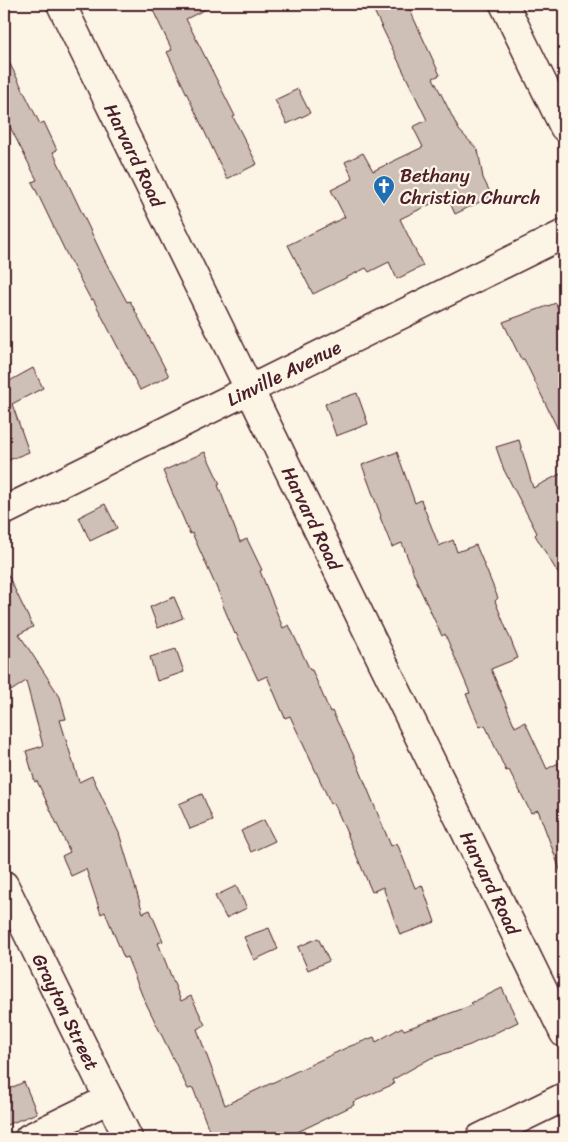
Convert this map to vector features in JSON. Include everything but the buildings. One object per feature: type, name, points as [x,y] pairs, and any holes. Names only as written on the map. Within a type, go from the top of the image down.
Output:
[{"type":"street","name":"Harvard Road","points":[[61,4],[564,1033]]},
{"type":"street","points":[[504,4],[564,127]]},
{"type":"street","name":"Linville Avenue","points":[[4,511],[564,234]]},
{"type":"street","name":"Grayton Street","points":[[4,885],[128,1138]]},
{"type":"street","points":[[480,1138],[564,1096]]},
{"type":"street","points":[[29,1138],[109,1099]]},
{"type":"place","name":"Bethany Christian Church","points":[[384,205]]}]
